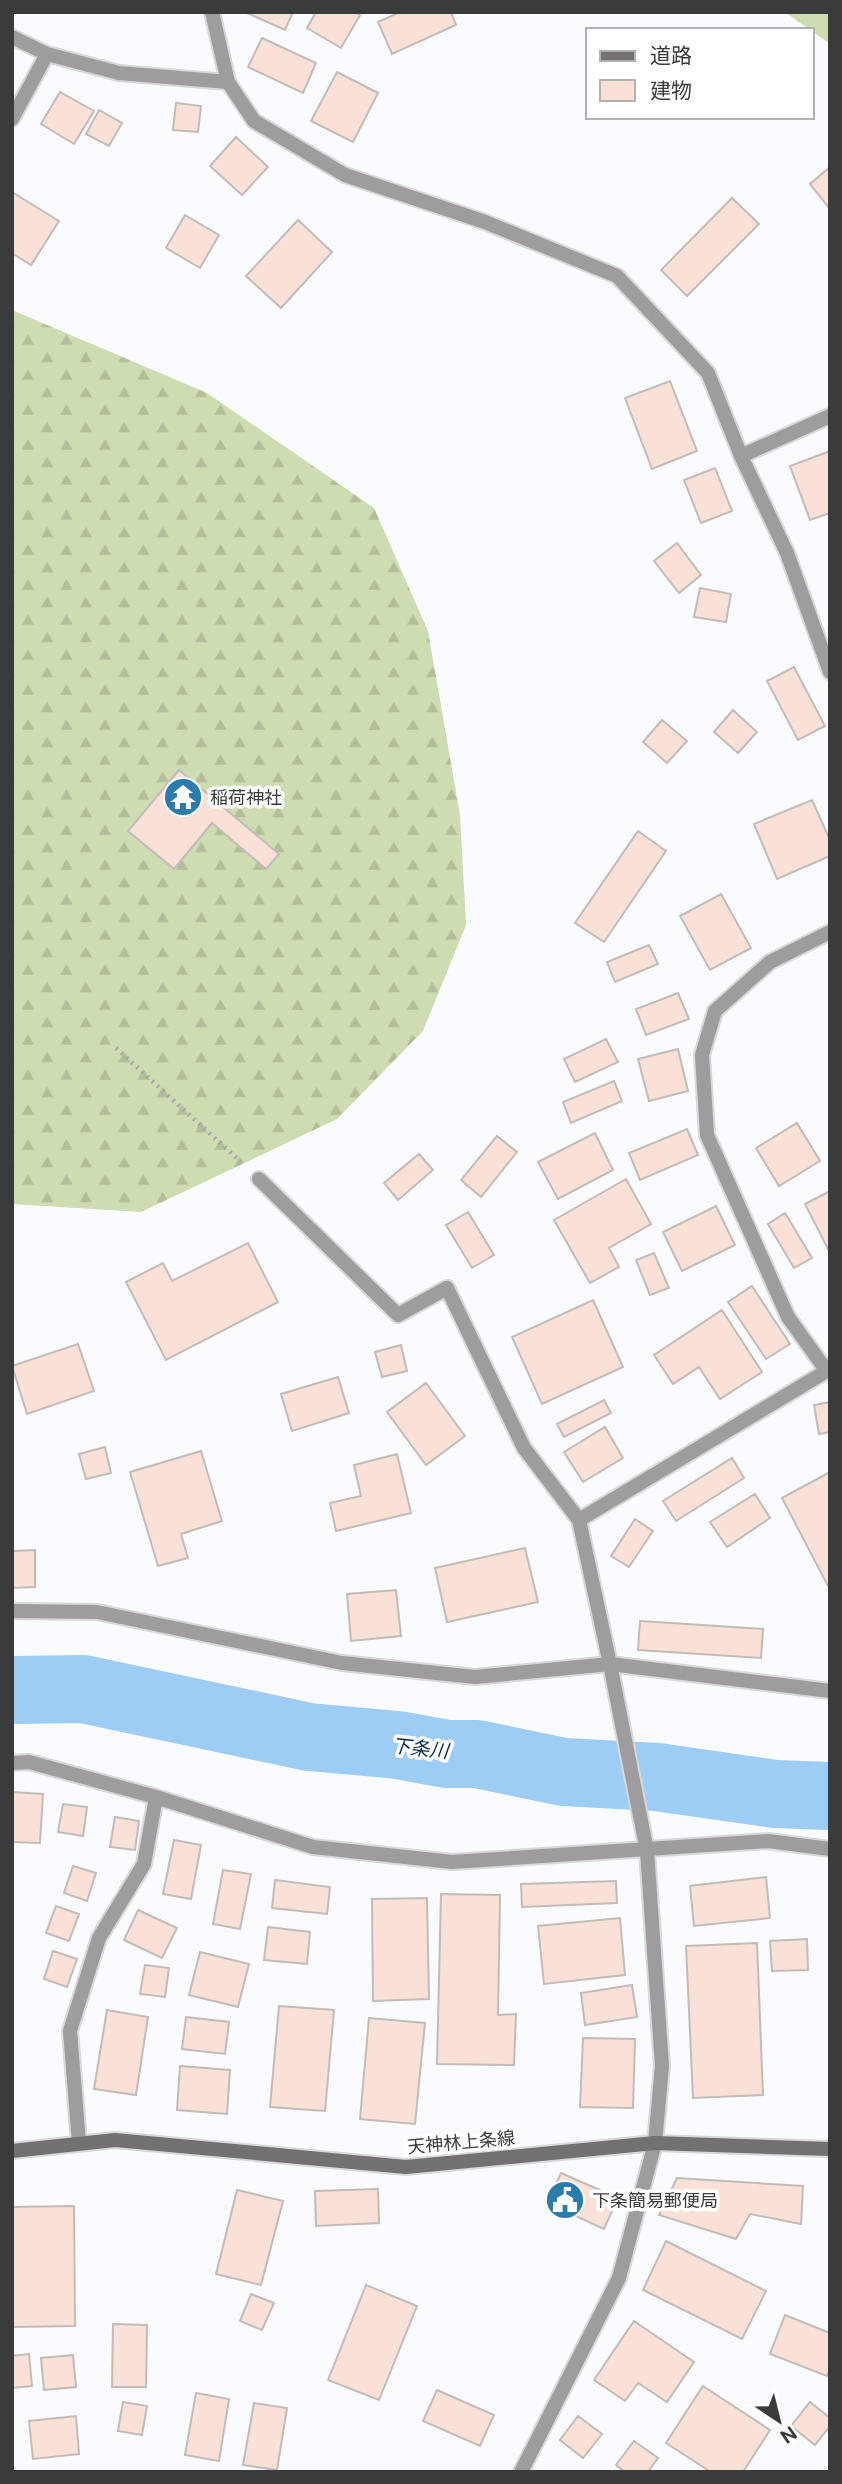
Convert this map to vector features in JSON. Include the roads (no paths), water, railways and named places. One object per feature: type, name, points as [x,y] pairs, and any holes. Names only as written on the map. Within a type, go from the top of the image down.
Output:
[{"type":"main road","name":"天神林上条線","points":[[12,2151],[115,2140],[406,2167],[655,2143],[830,2150]]},
{"type":"street","points":[[212,12],[228,82],[254,121],[345,175],[485,222],[617,276],[708,373],[741,456],[788,553],[830,672]]},
{"type":"street","points":[[12,37],[47,54],[120,73],[228,82]]},
{"type":"street","points":[[12,120],[47,54]]},
{"type":"street","points":[[741,456],[830,416]]},
{"type":"street","points":[[579,1520],[828,1370],[788,1317],[707,1135],[702,1055],[715,1011],[770,962],[830,932]]},
{"type":"street","points":[[259,1179],[398,1315],[447,1288],[524,1448],[579,1520],[610,1664],[647,1851],[662,2066],[655,2143],[619,2278],[521,2472]]},
{"type":"street","points":[[12,1611],[97,1612],[342,1663],[475,1677],[610,1664],[830,1691]]},
{"type":"street","points":[[12,1763],[29,1762],[327,1849],[452,1862],[768,1841],[830,1849]]},
{"type":"street","points":[[79,2144],[69,2031],[99,1938],[144,1864],[156,1797]]},
{"type":"waterway","name":"下条川","points":[[12,1690],[83,1689],[309,1737],[398,1745],[447,1754],[477,1754],[564,1772],[657,1777],[775,1794],[830,1796]]},
{"type":"place","name":"稲荷神社","points":[[183,797]]},
{"type":"place","name":"下条簡易郵便局","points":[[565,2200]]}]
